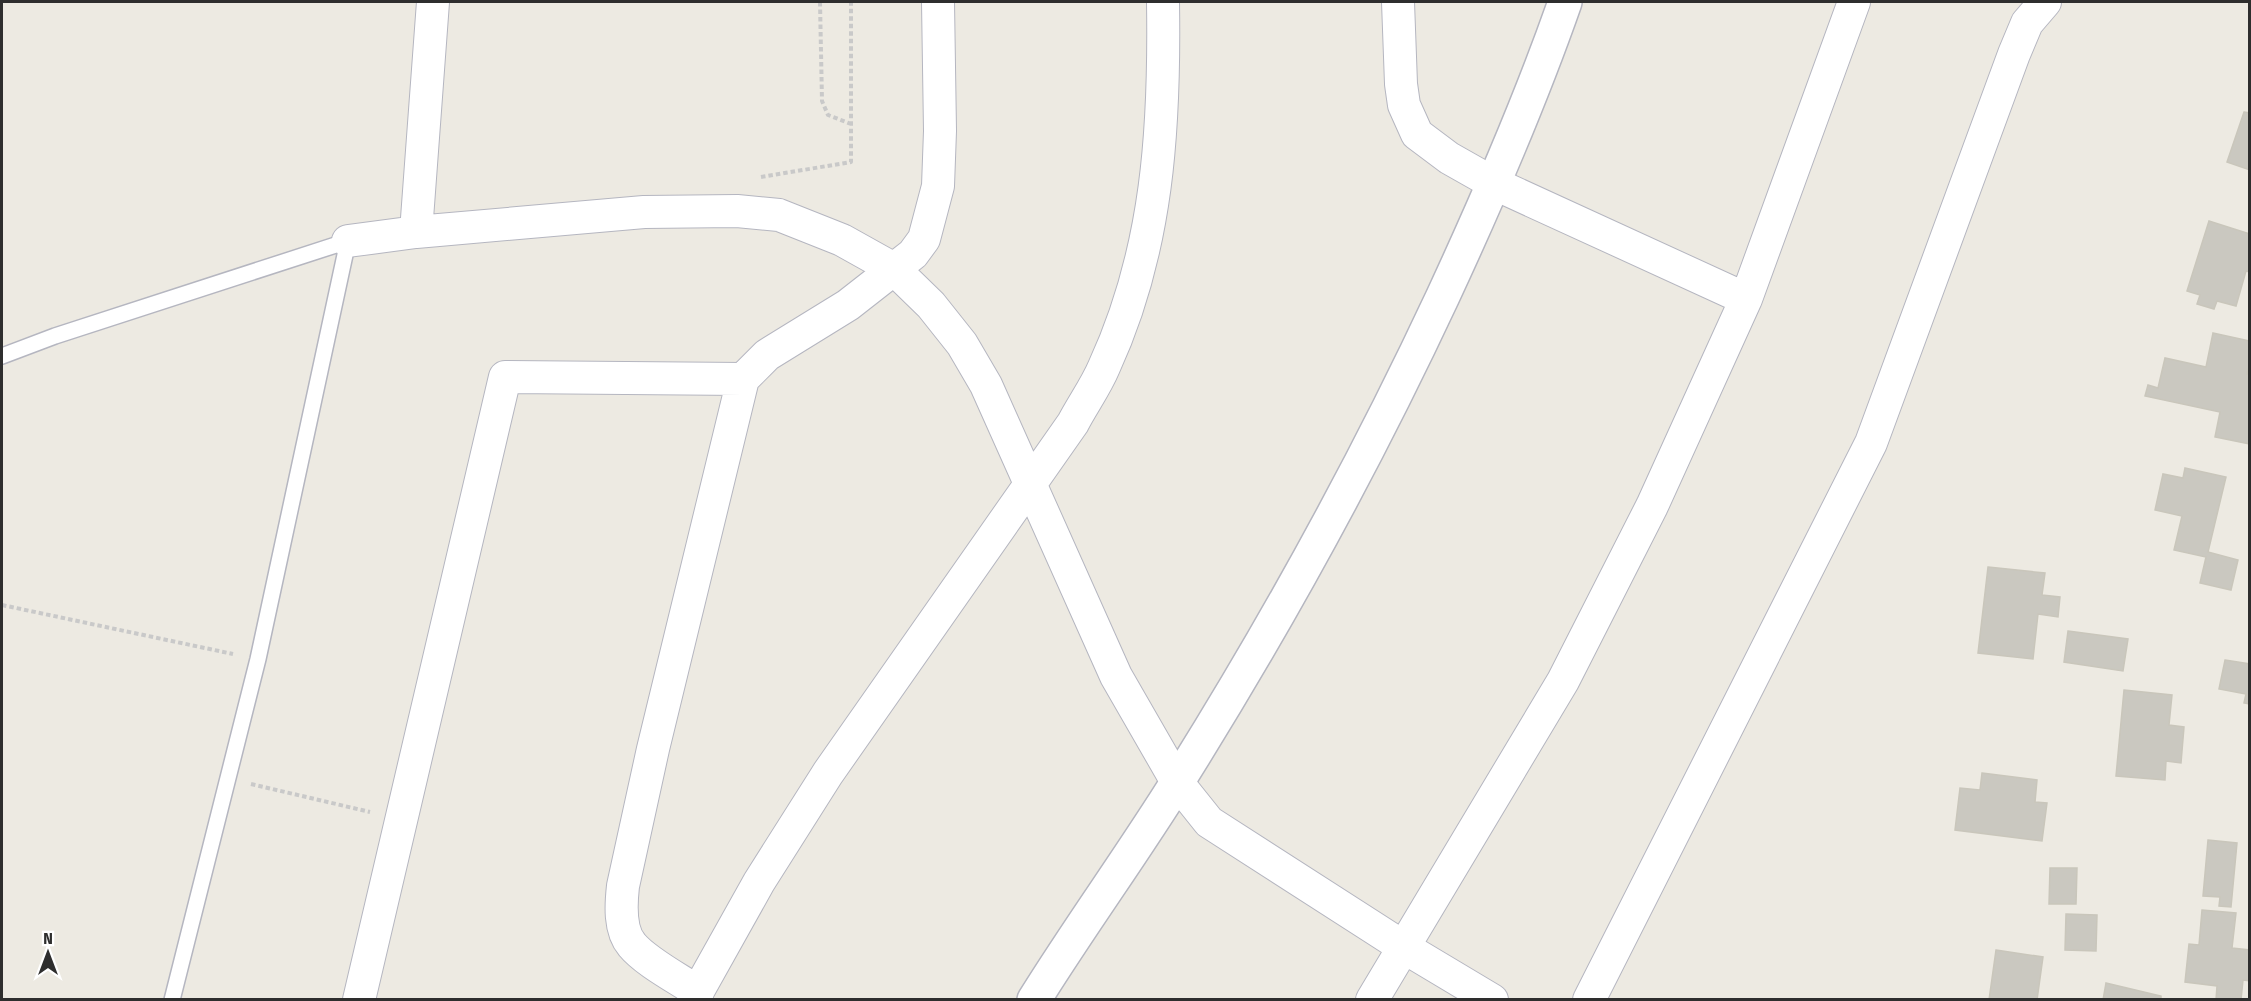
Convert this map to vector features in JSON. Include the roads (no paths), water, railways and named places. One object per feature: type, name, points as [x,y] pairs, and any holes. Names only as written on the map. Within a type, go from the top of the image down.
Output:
[{"type":"street","points":[[416,232],[433,2]]},
{"type":"street","points":[[938,2],[940,130],[938,186],[924,238],[913,254],[848,305],[767,356],[743,379],[653,750],[623,886],[621,906],[624,926],[631,944],[695,996],[759,882],[828,773],[1073,423],[1104,368],[1132,294],[1147,238],[1159,158],[1164,82],[1163,2]]},
{"type":"street","points":[[1398,2],[1404,105],[1417,134],[1449,158],[1495,184],[1746,299]]},
{"type":"street","points":[[1034,999],[1177,782],[1242,676],[1324,534],[1406,374],[1495,184],[1565,2]]},
{"type":"street","points":[[1372,999],[1405,948],[1563,681],[1652,506],[1746,299],[1854,2]]},
{"type":"street","points":[[1589,999],[1871,443],[2014,54],[2027,22],[2045,2]]},
{"type":"street","points":[[348,241],[416,232],[644,212],[737,211],[778,215],[842,240],[894,269],[931,305],[962,344],[986,385],[1116,676],[1177,782],[1209,822],[1405,948],[1492,999]]},
{"type":"street","points":[[359,999],[505,377],[743,379]]},
{"type":"lane","points":[[2,356],[55,336],[348,241]]},
{"type":"lane","points":[[172,999],[258,659],[348,241]]}]
